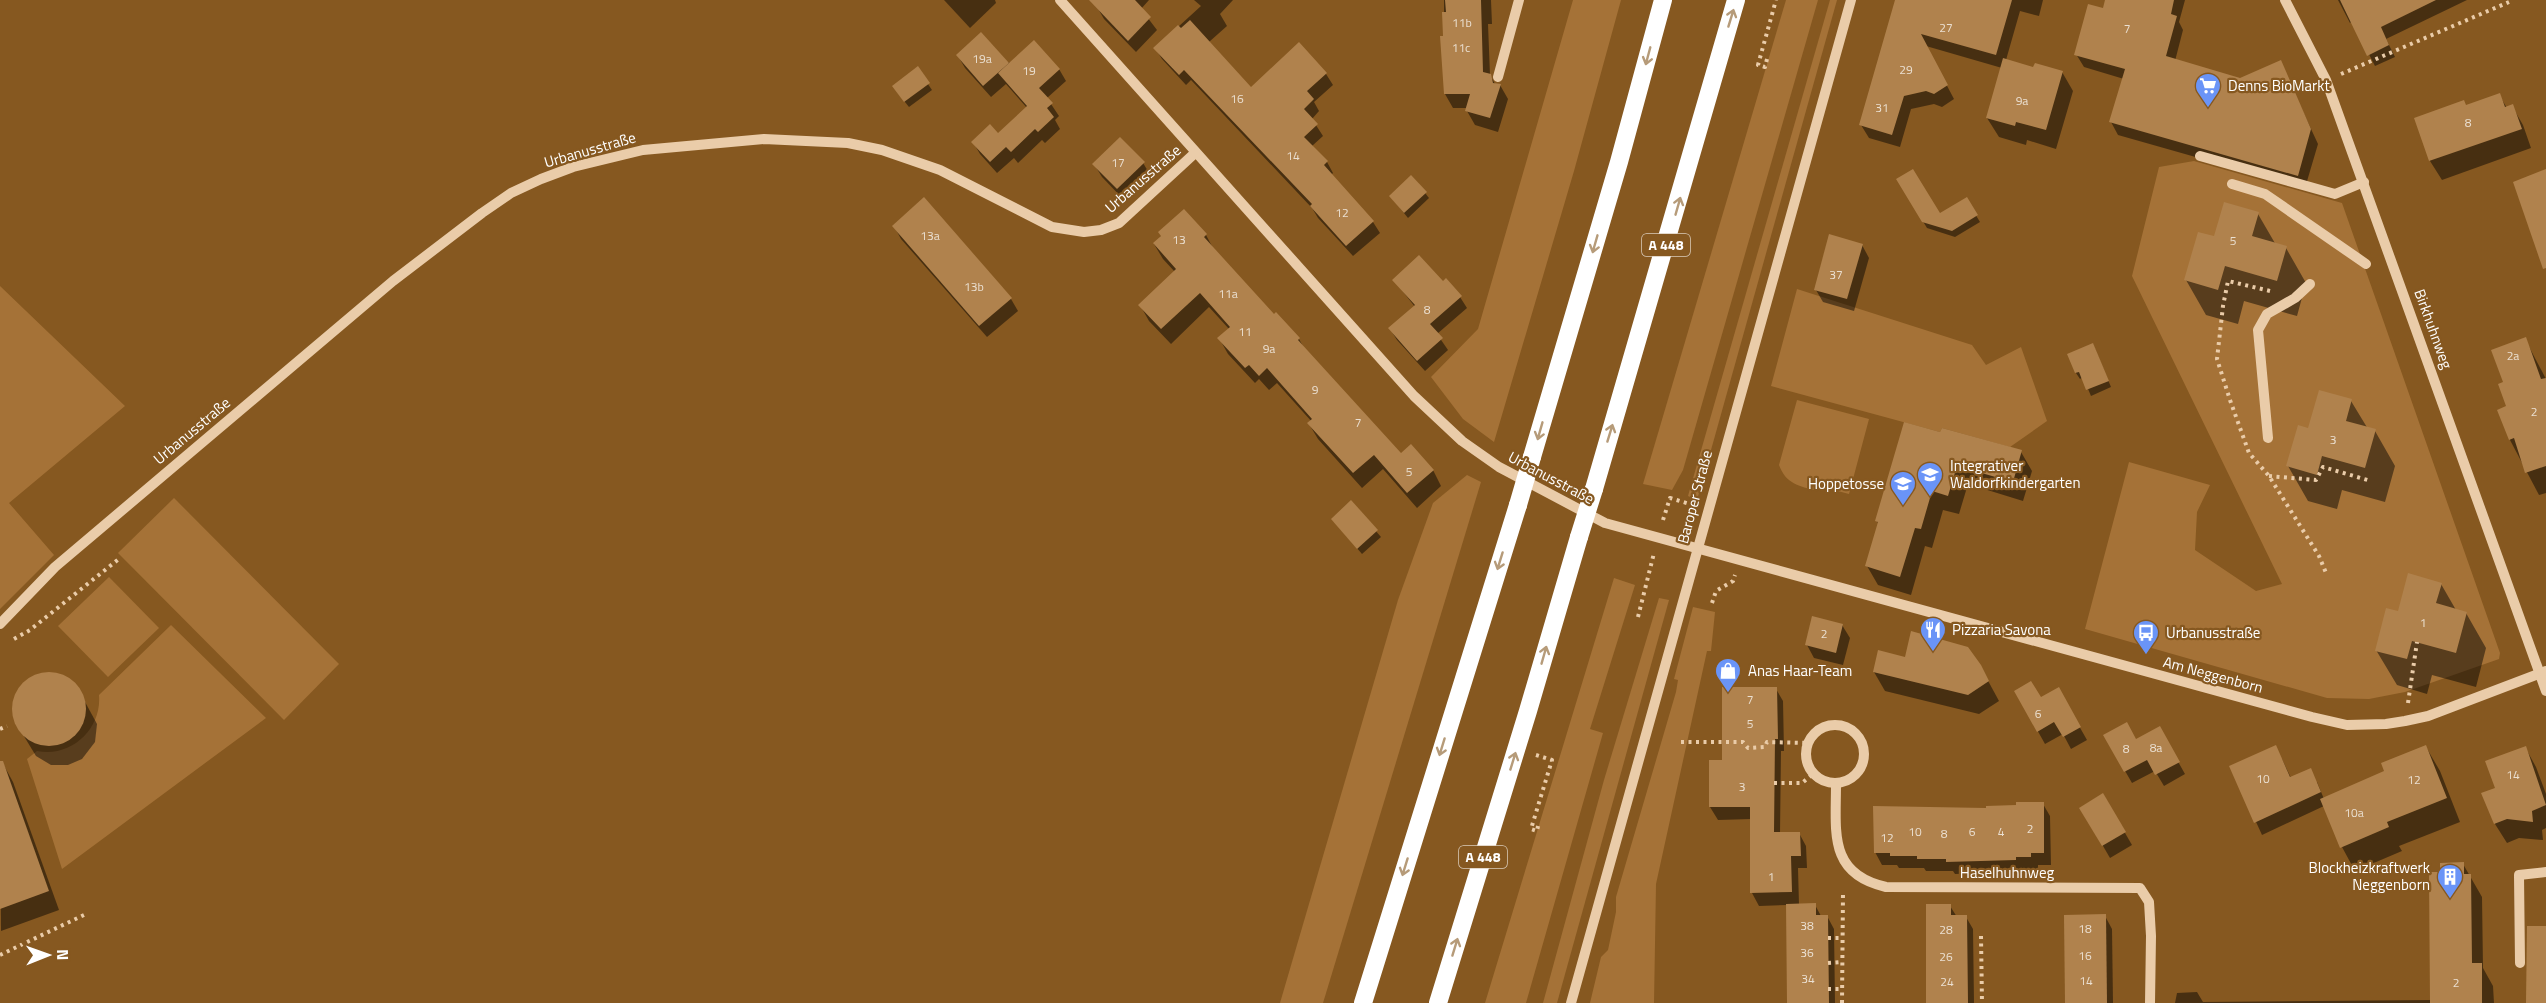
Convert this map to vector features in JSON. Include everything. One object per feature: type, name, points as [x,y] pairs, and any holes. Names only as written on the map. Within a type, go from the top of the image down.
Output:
[{"type":"highway","points":[[1363,1003],[1518,505],[1619,162],[1663,0]]},
{"type":"highway","name":"A 448","points":[[1438,1003],[1579,537],[1736,0]]},
{"type":"street","name":"Urbanusstraße","points":[[1060,0],[1414,396],[1462,441],[1498,467],[1605,523],[1696,550]]},
{"type":"street","points":[[1498,77],[1519,0]]},
{"type":"street","name":"Baroper Straße","points":[[1571,1003],[1851,0]]},
{"type":"street","name":"Birkhuhnweg","points":[[2285,0],[2326,80],[2543,673],[2546,691]]},
{"type":"street","name":"Urbanusstraße","points":[[0,624],[55,567],[393,281],[482,213],[512,193],[541,179],[573,167],[643,150],[764,139],[836,142],[882,150],[940,170],[1052,226],[1084,232],[1101,230],[1119,223],[1195,153]]},
{"type":"street","points":[[2200,156],[2335,194],[2364,182]]},
{"type":"street","points":[[2232,184],[2265,194],[2366,264]]},
{"type":"street","points":[[2268,438],[2258,330],[2267,314],[2295,298],[2310,284]]},
{"type":"street","name":"Am Neggenborn","points":[[1696,550],[2347,725],[2386,724],[2428,716],[2543,673]]},
{"type":"street","points":[[1831,725],[1852,729],[1860,737],[1864,748],[1864,760],[1859,772],[1852,779],[1836,784],[1821,780],[1813,774],[1808,763],[1808,743],[1814,734],[1831,725]]},
{"type":"street","name":"Haselhuhnweg","points":[[1836,784],[1837,846],[1850,869],[1872,884],[1886,887],[2140,888],[2149,902],[2150,1003]]},
{"type":"street","points":[[2520,963],[2518,875],[2546,872]]},
{"type":"path","points":[[1767,59],[1765,67],[1758,65],[1776,0]]},
{"type":"path","points":[[2326,80],[2508,2]]},
{"type":"path","points":[[2228,281],[2295,298]]},
{"type":"path","points":[[2269,476],[2316,480],[2323,467],[2371,481]]},
{"type":"path","points":[[10,641],[30,630],[120,558]]},
{"type":"path","points":[[1712,603],[1716,591],[1733,581],[1739,561]]},
{"type":"path","points":[[1638,616],[1646,584]]},
{"type":"path","points":[[2405,721],[2417,642]]},
{"type":"path","points":[[0,729],[7,726]]},
{"type":"path","points":[[1681,742],[1743,742],[1748,748],[1765,747],[1767,742],[1808,743]]},
{"type":"path","points":[[1516,749],[1552,760],[1531,829],[1537,831],[1538,826]]},
{"type":"path","points":[[1774,783],[1802,783],[1813,774]]},
{"type":"path","points":[[1842,1003],[1843,892]]},
{"type":"path","points":[[0,955],[86,914]]},
{"type":"path","points":[[1981,936],[1982,1003]]},
{"type":"path","points":[[1828,938],[1842,938]]},
{"type":"path","points":[[1828,963],[1842,962]]},
{"type":"path","points":[[1828,989],[1842,990]]},
{"type":"shaded area","points":[[1573,0],[1621,0],[1574,171],[1494,442],[1463,419],[1431,377],[1478,329]]},
{"type":"shaded area","points":[[1786,0],[1818,0],[1683,470],[1672,490],[1643,484]]},
{"type":"shaded area","points":[[1830,0],[1837,0],[1697,500],[1688,496]]},
{"type":"shaded area","points":[[2194,161],[2342,203],[2500,653],[2499,659],[2405,692],[2369,699],[2327,698],[2085,629],[2129,462],[2210,485],[2197,512],[2195,550],[2256,591],[2282,584],[2132,276],[2159,167]]},
{"type":"shaded area","points":[[0,286],[125,406],[9,503],[54,555],[0,609]]},
{"type":"shaded area","points":[[1797,289],[1972,345],[1986,365],[2021,347],[2047,421],[2010,447],[1942,428],[1940,432],[1771,386]]},
{"type":"shaded area","points":[[1797,400],[1869,419],[1849,494],[1819,486],[1817,491],[1804,488],[1789,480],[1782,471],[1779,465]]},
{"type":"shaded area","points":[[1467,475],[1481,482],[1323,1003],[1280,1003],[1398,600],[1433,503]]},
{"type":"shaded area","points":[[174,498],[339,664],[284,720],[118,553]]},
{"type":"shaded area","points":[[109,577],[159,628],[108,677],[58,626]]},
{"type":"shaded area","points":[[1614,578],[1635,585],[1590,729],[1603,733],[1526,1003],[1485,1003]]},
{"type":"shaded area","points":[[1659,598],[1669,600],[1557,1003],[1543,1003],[1604,780]]},
{"type":"shaded area","points":[[1693,607],[1715,612],[1711,651],[1707,651],[1656,884],[1654,1003],[1590,1003],[1601,957],[1608,950],[1616,912],[1616,897],[1676,692],[1678,680],[1674,679]]},
{"type":"shaded area","points":[[171,625],[266,718],[62,869],[27,759],[37,751],[61,750],[82,738],[90,730],[95,719],[99,707],[99,695]]},
{"type":"building","points":[[1089,0],[1135,0],[1151,17],[1128,41]]},
{"type":"building","points":[[1445,0],[1481,0],[1483,72],[1491,74],[1493,83],[1501,84],[1490,118],[1465,111],[1470,94],[1444,94],[1440,36],[1443,36],[1442,12],[1446,12]]},
{"type":"building","points":[[1895,0],[2012,0],[1996,55],[1921,34],[1948,85],[1934,94],[1926,91],[1904,96],[1892,135],[1859,125]]},
{"type":"building","name":"Denns BioMarkt","points":[[2105,0],[2174,0],[2171,14],[2177,16],[2166,56],[2240,78],[2281,60],[2311,129],[2298,176],[2109,122],[2125,69],[2074,55],[2088,4],[2103,8]]},
{"type":"building","points":[[2340,0],[2436,0],[2381,27],[2389,45],[2367,56]]},
{"type":"building","points":[[1190,20],[1251,87],[1299,42],[1327,73],[1307,91],[1314,99],[1304,109],[1318,124],[1304,137],[1328,161],[1324,165],[1374,221],[1346,246],[1310,206],[1312,204],[1184,70],[1179,75],[1153,48],[1178,25],[1181,28]]},
{"type":"building","points":[[981,32],[1009,63],[983,86],[956,55]]},
{"type":"building","points":[[1034,40],[1060,69],[1039,88],[1053,103],[1047,108],[1054,117],[1038,132],[1035,129],[1011,152],[1006,147],[990,162],[971,142],[990,124],[998,133],[1027,106],[998,73]]},
{"type":"building","points":[[2003,58],[2033,67],[2035,63],[2063,71],[2046,130],[2016,122],[2015,126],[1986,118]]},
{"type":"building","points":[[918,66],[930,83],[904,102],[892,86]]},
{"type":"building","points":[[2500,93],[2505,107],[2513,104],[2522,129],[2429,161],[2414,118],[2464,100],[2466,105]]},
{"type":"building","points":[[1120,137],[1145,162],[1117,189],[1092,164]]},
{"type":"building","points":[[1913,169],[1940,213],[1967,197],[1978,215],[1952,231],[1922,222],[1896,179]]},
{"type":"building","points":[[2546,169],[2546,268],[2543,269],[2513,182]]},
{"type":"building","points":[[1411,175],[1427,192],[1404,213],[1389,196]]},
{"type":"building","points":[[924,197],[1012,298],[979,326],[892,226]]},
{"type":"building","points":[[2224,202],[2259,212],[2252,236],[2287,246],[2277,281],[2225,266],[2218,290],[2184,280],[2198,232],[2214,236]]},
{"type":"building","points":[[1184,209],[1207,234],[1204,237],[1274,314],[1276,312],[1300,338],[1298,340],[1401,453],[1411,444],[1434,470],[1407,493],[1374,455],[1353,473],[1307,423],[1312,419],[1267,368],[1259,376],[1249,365],[1245,368],[1217,338],[1230,327],[1200,293],[1161,329],[1138,305],[1176,269],[1153,243],[1161,236],[1158,232]]},
{"type":"building","points":[[1829,234],[1863,244],[1847,299],[1814,290]]},
{"type":"building","points":[[1419,255],[1443,281],[1446,278],[1462,296],[1430,324],[1443,338],[1417,361],[1388,328],[1415,305],[1392,280]]},
{"type":"building","points":[[2526,337],[2541,379],[2546,378],[2546,466],[2525,473],[2514,438],[2509,440],[2497,410],[2506,406],[2498,384],[2503,382],[2491,350]]},
{"type":"building","points":[[2093,343],[2109,381],[2086,390],[2079,372],[2075,373],[2067,354]]},
{"type":"building","points":[[2319,390],[2352,399],[2346,421],[2376,429],[2365,468],[2322,456],[2317,475],[2286,466],[2298,425],[2308,428]]},
{"type":"building","name":"Hoppetosse","points":[[1904,422],[1940,432],[1942,428],[2022,450],[2013,482],[1957,466],[1948,496],[1932,491],[1921,529],[1915,528],[1900,577],[1865,566],[1878,522],[1875,521]]},
{"type":"building","points":[[1351,500],[1378,530],[1357,549],[1331,519]]},
{"type":"building","points":[[2408,573],[2442,583],[2436,603],[2467,612],[2456,653],[2412,641],[2407,659],[2375,651],[2386,608],[2398,611]]},
{"type":"building","points":[[1812,616],[1843,624],[1836,653],[1805,645]]},
{"type":"building","points":[[1911,631],[1968,647],[1989,681],[1968,695],[1873,672],[1878,650],[1905,657]]},
{"type":"building","points":[[49,672],[63,675],[75,683],[83,695],[86,709],[83,723],[75,735],[63,743],[49,746],[35,743],[23,735],[15,723],[12,709],[15,695],[23,683],[35,675]]},
{"type":"building","points":[[2031,681],[2041,697],[2059,687],[2081,727],[2063,737],[2054,722],[2037,732],[2014,691]]},
{"type":"building","points":[[1722,687],[1777,687],[1778,739],[1775,739],[1774,832],[1800,832],[1801,856],[1791,856],[1792,892],[1750,893],[1750,807],[1709,807],[1709,760],[1722,760]]},
{"type":"building","points":[[2127,722],[2136,739],[2160,726],[2180,762],[2155,775],[2147,760],[2124,772],[2103,735]]},
{"type":"building","points":[[2276,745],[2290,777],[2311,768],[2321,792],[2254,823],[2229,766]]},
{"type":"building","points":[[2426,745],[2447,798],[2387,822],[2389,827],[2340,848],[2320,799],[2384,771],[2381,763]]},
{"type":"building","points":[[2526,746],[2546,805],[2532,811],[2533,822],[2507,819],[2494,824],[2481,793],[2495,788],[2485,761]]},
{"type":"building","points":[[0,761],[3,761],[49,891],[0,909]]},
{"type":"building","points":[[2103,793],[2126,832],[2102,846],[2079,808]]},
{"type":"building","points":[[2016,802],[2044,802],[2044,853],[2031,853],[2031,857],[2016,857],[2016,860],[1946,862],[1946,859],[1917,859],[1917,856],[1890,856],[1890,853],[1874,853],[1873,806],[1986,808],[1986,806],[2016,805]]},
{"type":"building","points":[[2464,862],[2464,874],[2471,874],[2472,963],[2482,963],[2482,1003],[2430,1003],[2429,872],[2440,872],[2440,863]]},
{"type":"building","points":[[1816,903],[1816,915],[1828,915],[1829,1003],[1787,1003],[1786,904]]},
{"type":"building","points":[[1926,904],[1951,904],[1951,915],[1967,915],[1968,1003],[1926,1003]]},
{"type":"building","points":[[2106,914],[2107,1003],[2065,1003],[2064,915]]},
{"type":"building","points":[[2527,926],[2546,926],[2546,1003],[2526,1003]]},
{"type":"place","name":"Denns BioMarkt","points":[[2208,109]]},
{"type":"place","name":"Integrativer Waldorfkindergarten","points":[[1930,498]]},
{"type":"place","name":"Hoppetosse","points":[[1903,507]]},
{"type":"place","name":"Pizzaria Savona","points":[[1933,653]]},
{"type":"place","name":"Urbanusstraße","points":[[2146,656]]},
{"type":"place","name":"Anas Haar-Team","points":[[1728,694]]},
{"type":"place","name":"Blockheizkraftwerk Neggenborn","points":[[2450,900]]}]
